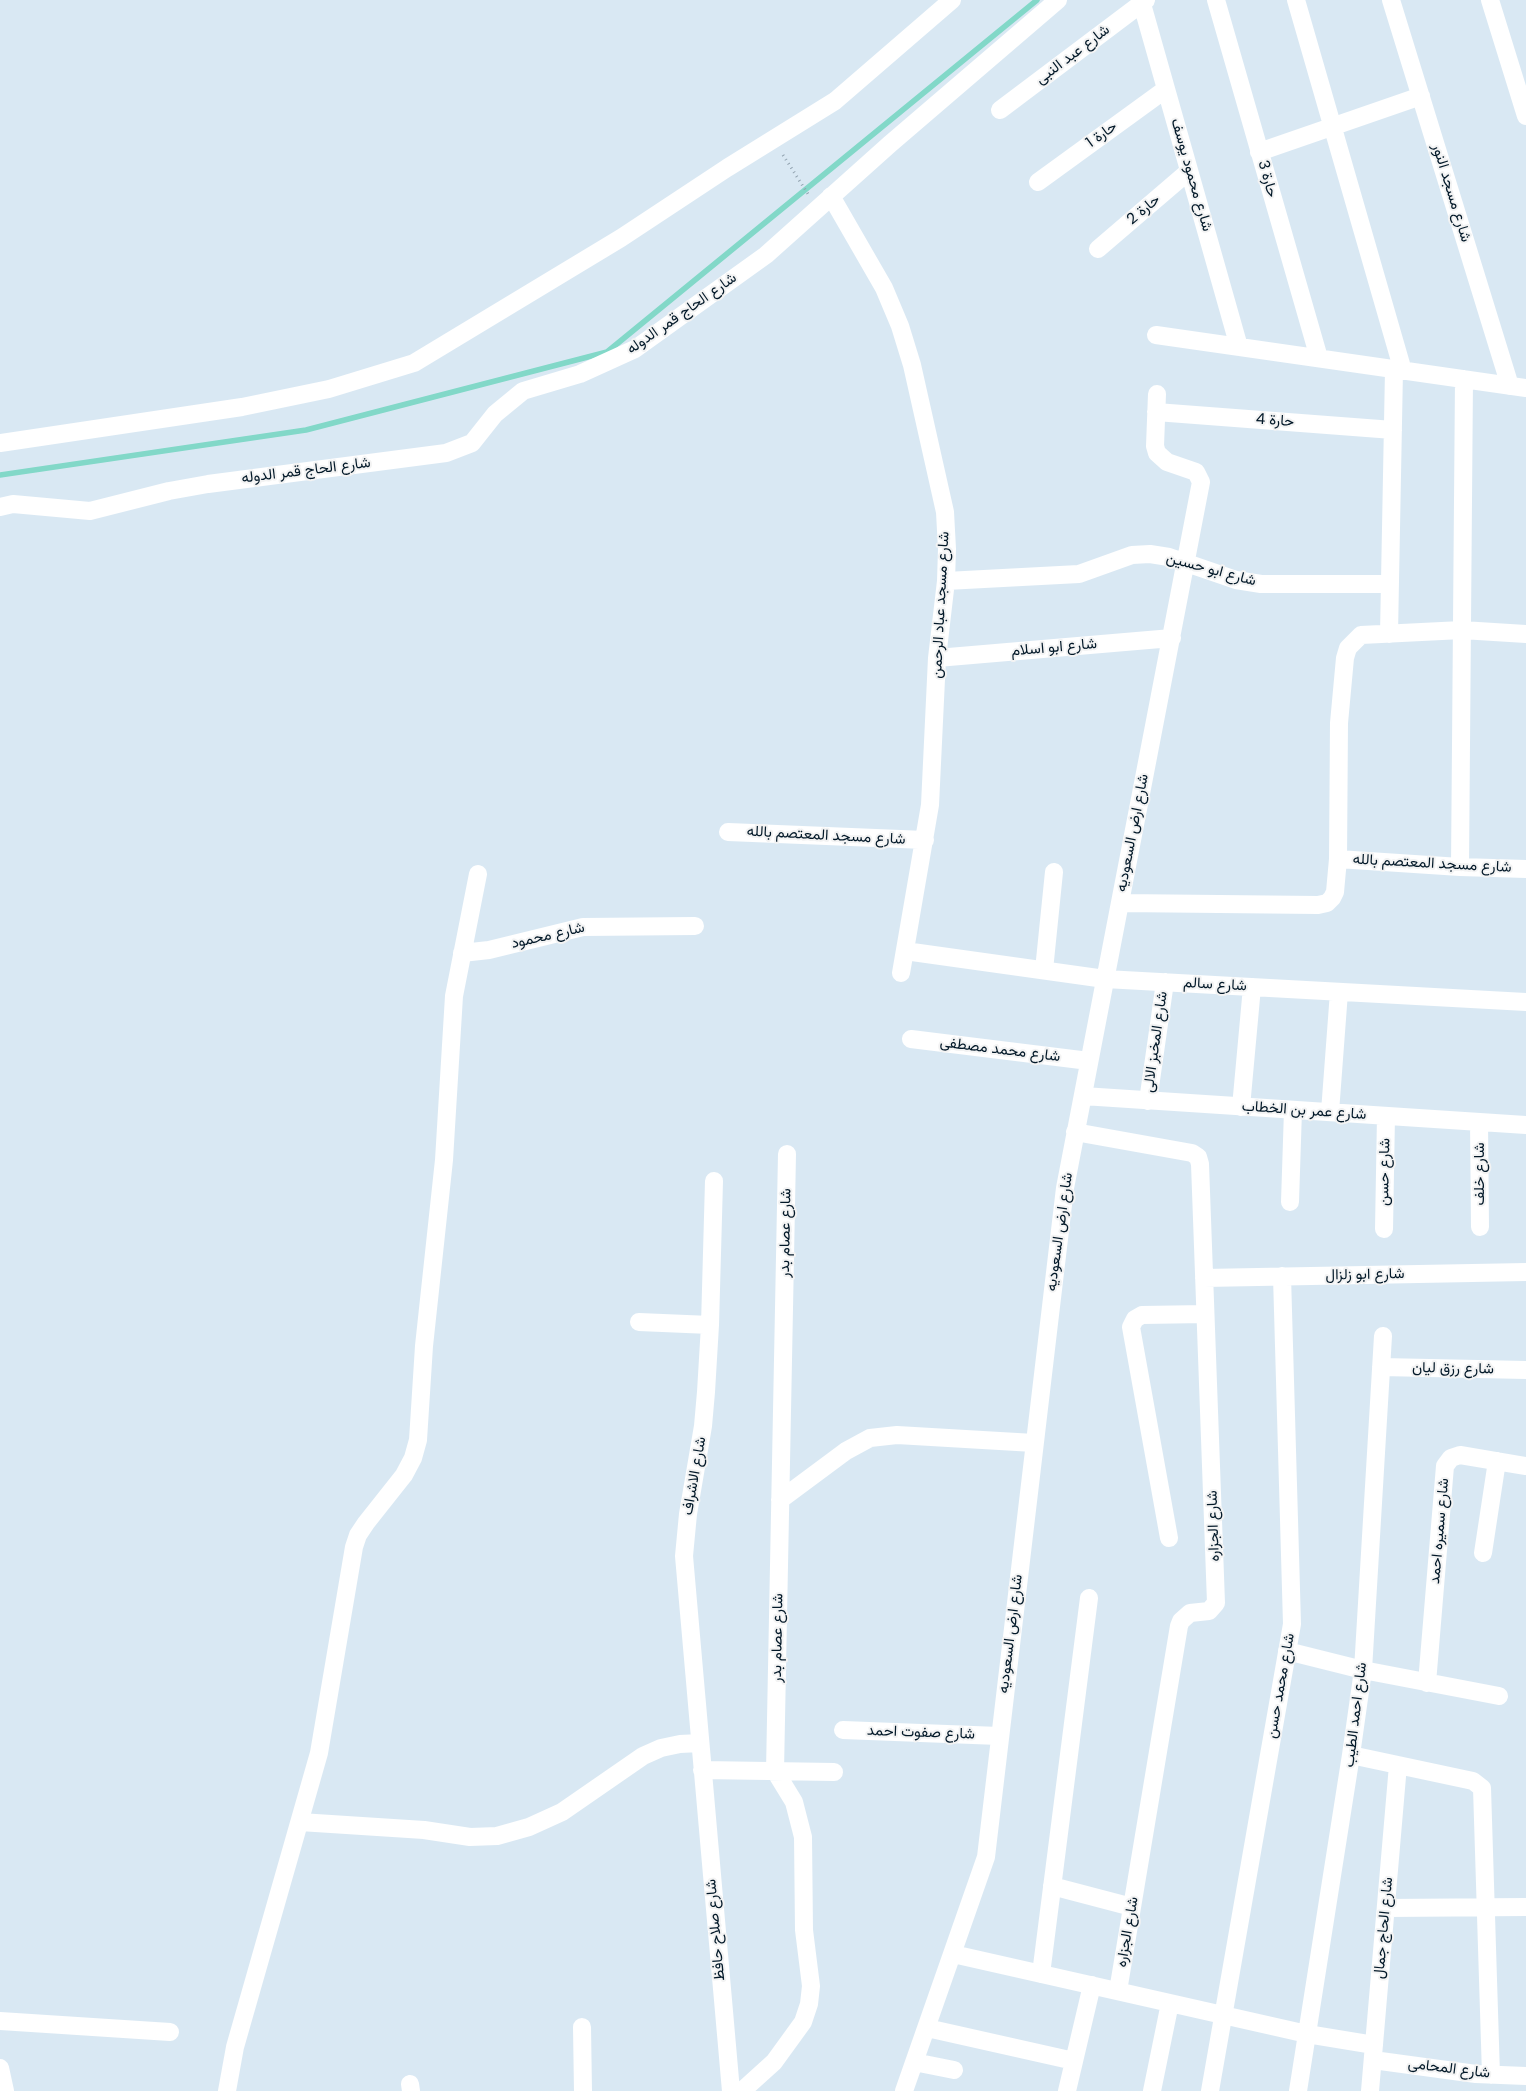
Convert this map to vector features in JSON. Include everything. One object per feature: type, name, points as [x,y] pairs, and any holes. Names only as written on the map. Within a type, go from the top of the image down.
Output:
[{"type":"street","points":[[0,443],[242,407],[329,389],[414,363],[621,238],[835,101],[952,0]]},
{"type":"street","name":"شارع الحاج قمر الدوله","points":[[0,507],[13,504],[90,510],[169,491],[208,484],[446,453],[472,443],[495,414],[523,392],[580,374],[635,349],[766,255],[890,144],[1058,0]]},
{"type":"street","name":"حارة 3","points":[[1216,0],[1319,358]]},
{"type":"street","points":[[1296,0],[1398,370],[1393,430],[1389,634]]},
{"type":"street","name":"شارع مسجد النور","points":[[1391,0],[1518,387]]},
{"type":"street","points":[[1490,0],[1526,116]]},
{"type":"street","name":"شارع محمود يوسف","points":[[1144,2],[1166,89],[1239,347]]},
{"type":"street","name":"شارع عبد النبى","points":[[1000,110],[1144,2]]},
{"type":"street","name":"حارة 1","points":[[1038,182],[1166,89]]},
{"type":"street","points":[[1259,152],[1421,96]]},
{"type":"street","name":"حارة 2","points":[[1098,249],[1189,171]]},
{"type":"street","name":"شارع مسجد عباد الرحمن","points":[[831,196],[884,288],[900,326],[912,365],[946,512],[946,581],[937,658],[933,770],[925,840],[902,973]]},
{"type":"street","points":[[1156,334],[1518,387]]},
{"type":"street","points":[[1460,867],[1464,380]]},
{"type":"street","name":"شارع ارض السعوديه","points":[[904,2091],[986,1857],[1065,1188],[1172,638],[1201,478],[1192,470],[1167,462],[1157,453],[1155,446],[1157,394]]},
{"type":"street","name":"حارة 4","points":[[1156,412],[1393,430]]},
{"type":"street","name":"شارع ابو حسين","points":[[946,581],[1079,574],[1132,555],[1150,554],[1169,557],[1236,580],[1261,584],[1390,584]]},
{"type":"street","points":[[1120,903],[1318,905],[1327,903],[1332,898],[1338,859],[1339,723],[1345,658],[1348,648],[1361,635],[1462,630],[1526,634]]},
{"type":"street","name":"شارع ابو اسلام","points":[[937,658],[1172,638]]},
{"type":"street","name":"شارع مسجد المعتصم بالله","points":[[728,832],[925,840]]},
{"type":"street","name":"شارع مسجد المعتصم بالله","points":[[1338,859],[1460,867],[1526,869]]},
{"type":"street","points":[[1044,970],[1054,872]]},
{"type":"street","points":[[227,2091],[235,2047],[319,1753],[354,1547],[358,1535],[366,1523],[404,1475],[413,1458],[418,1440],[424,1346],[444,1160],[454,996],[478,874]]},
{"type":"street","name":"شارع محمود","points":[[462,953],[489,950],[583,927],[695,926]]},
{"type":"street","name":"شارع سالم","points":[[905,952],[1105,979],[1526,1002]]},
{"type":"street","name":"شارع المخبز الالى","points":[[1148,1101],[1165,982]]},
{"type":"street","points":[[1241,1107],[1252,987]]},
{"type":"street","points":[[1330,1112],[1339,992]]},
{"type":"street","name":"شارع محمد مصطفى","points":[[911,1039],[1089,1061]]},
{"type":"street","name":"شارع عمر بن الخطاب","points":[[1083,1096],[1526,1125]]},
{"type":"street","points":[[1290,1202],[1293,1110]]},
{"type":"street","name":"شارع حسن","points":[[1384,1229],[1386,1116]]},
{"type":"street","name":"شارع خلف","points":[[1479,1122],[1480,1227]]},
{"type":"street","name":"شارع الجزاره","points":[[1075,1132],[1188,1152],[1198,1157],[1200,1164],[1216,1603],[1209,1611],[1190,1613],[1181,1621],[1179,1626],[1118,1991]]},
{"type":"street","name":"شارع عصام بدر","points":[[775,1771],[787,1154]]},
{"type":"street","name":"شارع الاشراف","points":[[702,1770],[684,1556],[688,1514],[703,1426],[710,1324],[714,1181]]},
{"type":"street","name":"شارع ابو زلزال","points":[[1204,1278],[1526,1272]]},
{"type":"street","name":"شارع محمد حسن","points":[[1210,2091],[1292,1624],[1282,1276]]},
{"type":"street","points":[[1168,1538],[1131,1327],[1135,1319],[1142,1315],[1206,1314]]},
{"type":"street","points":[[639,1322],[710,1324]]},
{"type":"street","name":"شارع احمد الطيب","points":[[1298,2091],[1363,1670],[1383,1336]]},
{"type":"street","name":"شارع رزق ليان","points":[[1381,1367],[1526,1370]]},
{"type":"street","points":[[780,1500],[846,1451],[870,1438],[896,1435],[1034,1443]]},
{"type":"street","name":"شارع سميره احمد","points":[[1427,1682],[1445,1466],[1451,1458],[1460,1455],[1526,1466]]},
{"type":"street","points":[[1484,1553],[1497,1461]]},
{"type":"street","points":[[1041,1974],[1088,1598]]},
{"type":"street","points":[[1287,1651],[1363,1670],[1499,1696]]},
{"type":"street","name":"شارع صفوت احمد","points":[[843,1730],[999,1736]]},
{"type":"street","points":[[300,1822],[424,1830],[470,1836],[497,1836],[529,1827],[562,1812],[643,1756],[661,1748],[680,1744],[700,1743]]},
{"type":"street","points":[[1351,1755],[1473,1781],[1482,1788],[1487,1907],[1482,2080]]},
{"type":"street","name":"شارع الحاج جمال","points":[[1370,2091],[1398,1765]]},
{"type":"street","points":[[702,1770],[834,1772]]},
{"type":"street","name":"شارع صلاح حافظ","points":[[702,1770],[731,2091]]},
{"type":"street","points":[[742,2091],[774,2062],[793,2038],[803,2022],[809,2004],[811,1986],[804,1930],[803,1837],[794,1802],[775,1771]]},
{"type":"street","points":[[1052,1886],[1132,1907]]},
{"type":"street","points":[[1386,1908],[1526,1908]]},
{"type":"street","name":"شارع المحامى","points":[[953,1954],[1307,2034],[1482,2080],[1526,2076]]},
{"type":"street","points":[[1067,2091],[1092,1985]]},
{"type":"street","points":[[1152,2091],[1170,2003]]},
{"type":"street","points":[[0,2021],[170,2032]]},
{"type":"street","points":[[582,2027],[584,2091]]},
{"type":"street","points":[[926,2028],[1074,2061]]},
{"type":"street","points":[[914,2062],[954,2070]]},
{"type":"street","points":[[0,2068],[5,2091]]},
{"type":"path","points":[[774,139],[808,194]]},
{"type":"waterway","points":[[0,475],[306,430],[607,352],[1037,0]]}]
